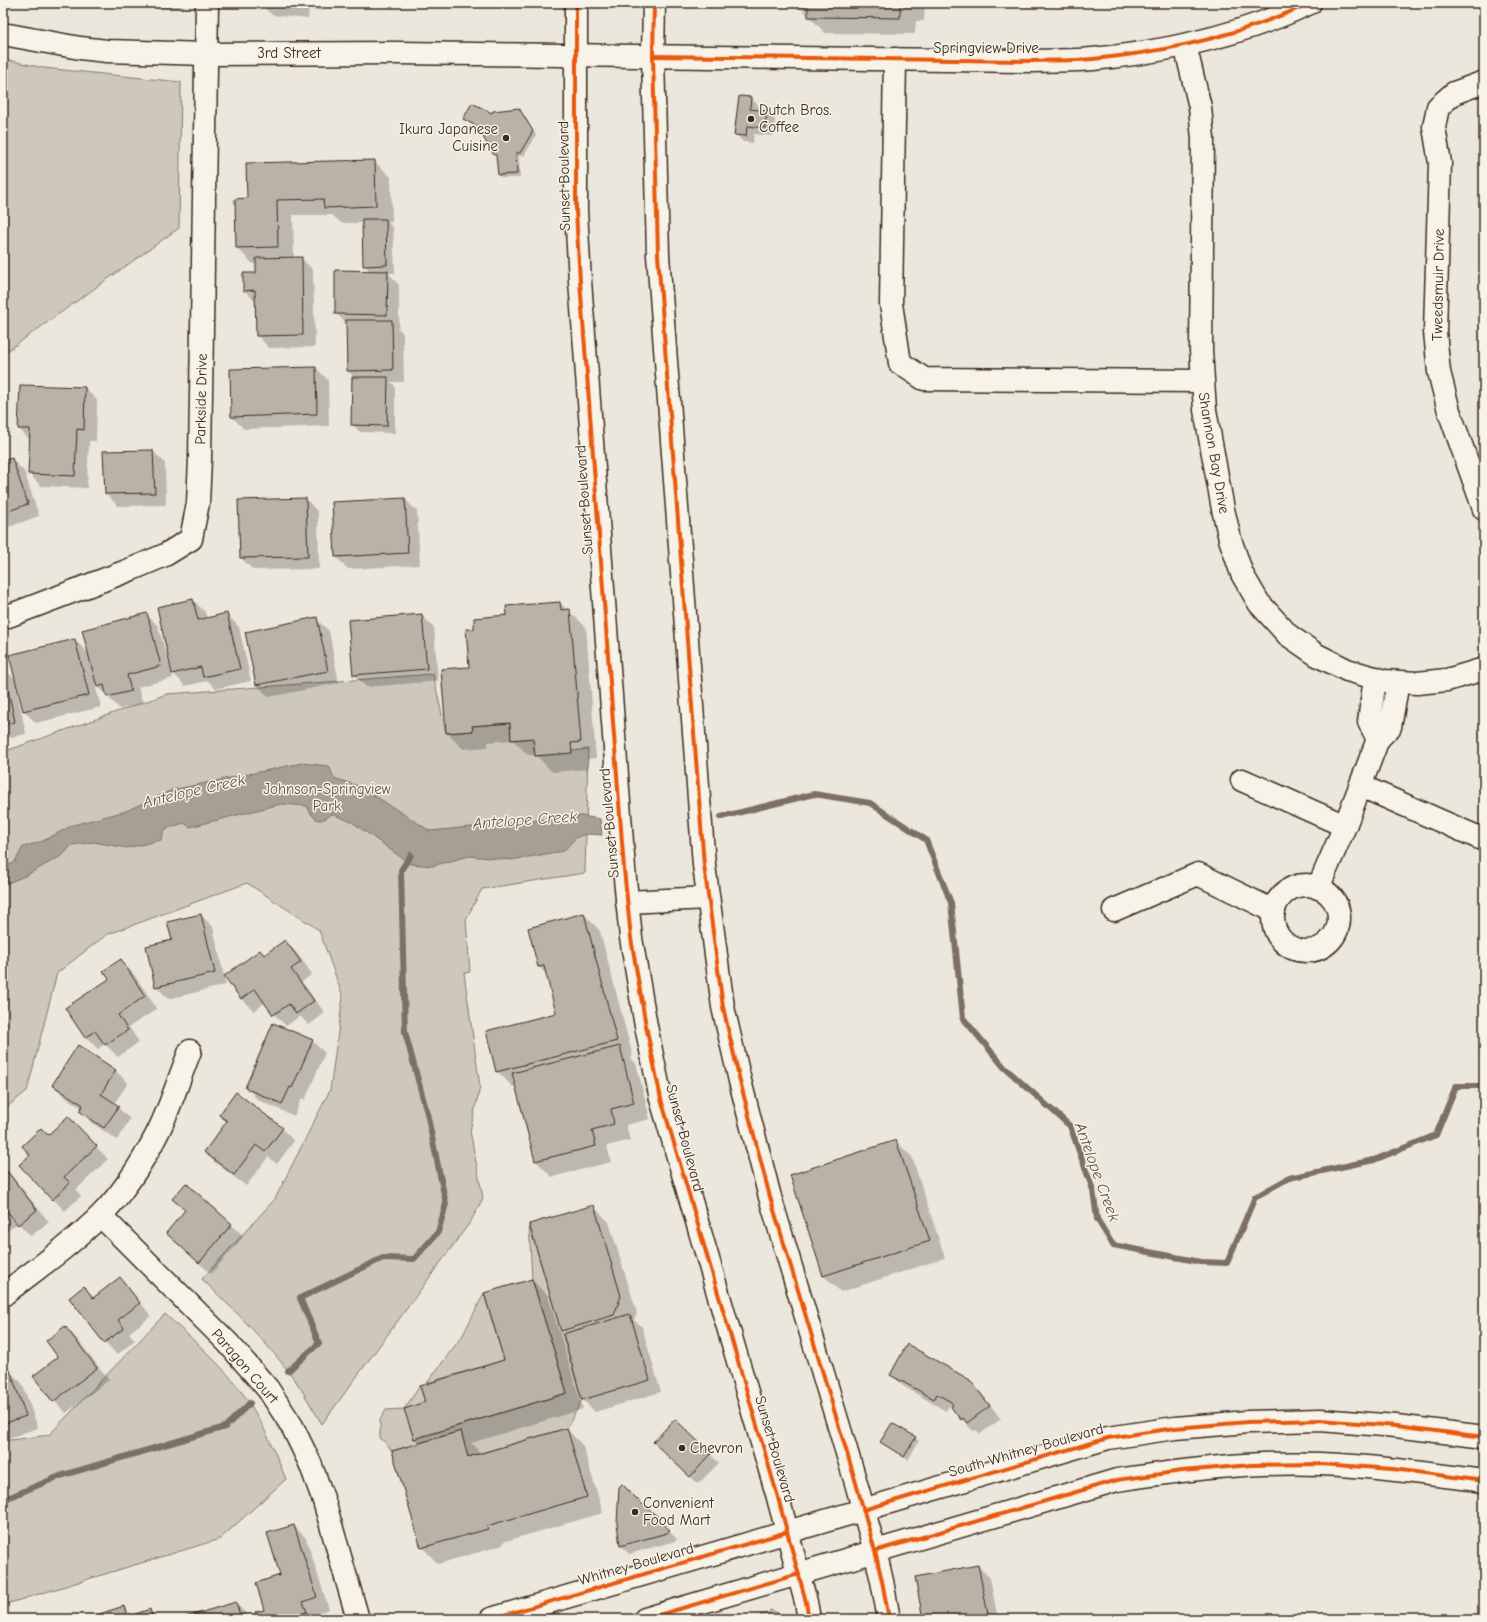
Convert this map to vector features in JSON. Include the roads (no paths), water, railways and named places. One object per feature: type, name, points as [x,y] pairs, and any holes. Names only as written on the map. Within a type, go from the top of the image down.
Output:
[{"type":"street","points":[[206,54],[207,3]]},
{"type":"street","name":"Sunset Boulevard","points":[[576,3],[576,211],[631,938],[646,1026],[661,1099],[799,1574],[809,1619]]},
{"type":"street","points":[[654,3],[653,56],[658,255],[708,898],[723,1007],[740,1081],[770,1197],[864,1510],[882,1581],[888,1619]]},
{"type":"street","name":"Springview Drive","points":[[653,56],[1032,61],[1092,59],[1145,53],[1185,45],[1257,25],[1310,3]]},
{"type":"street","name":"3rd Street","points":[[3,34],[80,48],[107,51],[206,54],[398,53],[653,56]]},
{"type":"street","name":"Shannon Bay Drive","points":[[1185,45],[1200,107],[1203,139],[1201,350],[1205,410],[1223,509],[1230,539],[1242,574],[1259,603],[1288,636],[1317,655],[1347,670],[1385,681],[1417,683],[1447,680],[1484,669]]},
{"type":"street","name":"Parkside Drive","points":[[3,618],[132,569],[165,555],[191,539],[198,503],[200,459],[206,54]]},
{"type":"street","points":[[895,59],[890,304],[900,363],[924,379],[1202,381]]},
{"type":"street","name":"Tweedsmuir Drive","points":[[1484,82],[1454,93],[1438,107],[1434,127],[1440,163],[1435,332],[1440,372],[1448,411],[1484,509]]},
{"type":"street","points":[[1374,678],[1369,722],[1378,739]]},
{"type":"street","points":[[1318,888],[1345,826],[1378,739],[1390,727],[1398,682]]},
{"type":"street","points":[[1242,780],[1345,826]]},
{"type":"street","points":[[1361,786],[1484,840]]},
{"type":"street","points":[[1114,910],[1198,874],[1274,911]]},
{"type":"street","points":[[1306,885],[1318,888],[1329,895],[1336,906],[1339,919],[1336,931],[1329,942],[1318,949],[1305,951],[1293,949],[1282,941],[1275,931],[1272,918],[1275,905],[1283,894],[1293,888],[1306,885]]},
{"type":"street","points":[[628,902],[708,898]]},
{"type":"street","points":[[3,1295],[77,1237],[100,1216],[128,1182],[141,1163],[158,1132],[190,1051]]},
{"type":"street","name":"Paragon Court","points":[[100,1216],[228,1343],[268,1389],[292,1426],[310,1462],[324,1501],[358,1619]]},
{"type":"street","name":"South Whitney Boulevard","points":[[787,1532],[1108,1438],[1175,1428],[1248,1422],[1320,1420],[1396,1426],[1484,1437]]},
{"type":"street","points":[[645,1619],[1117,1480],[1182,1471],[1251,1465],[1320,1464],[1393,1469],[1484,1481]]},
{"type":"street","name":"Whitney Boulevard","points":[[491,1619],[787,1532]]},
{"type":"water","points":[[302,763],[329,766],[334,778],[361,787],[430,831],[582,816],[600,819],[602,835],[589,834],[580,836],[576,838],[564,851],[511,860],[469,856],[432,866],[410,864],[352,822],[332,814],[320,820],[314,818],[307,806],[281,804],[190,827],[184,823],[165,829],[161,840],[127,848],[94,842],[72,845],[63,855],[25,876],[3,885],[3,867],[14,863],[23,847],[43,841],[73,825],[126,811],[172,790]]},
{"type":"waterway","name":"Antelope Creek","points":[[721,817],[814,794],[870,803],[926,840],[951,903],[963,1018],[1004,1067],[1070,1126],[1093,1190],[1097,1219],[1113,1245],[1201,1262],[1227,1263],[1255,1197],[1289,1178],[1374,1160],[1436,1135],[1456,1086],[1484,1086]]},
{"type":"waterway","points":[[288,1371],[319,1343],[300,1298],[383,1258],[414,1259],[438,1232],[446,1204],[427,1113],[405,1032],[401,870],[411,855]]},
{"type":"waterway","points":[[3,1500],[60,1476],[225,1427],[250,1403]]},
{"type":"place","name":"Dutch Bros. Coffee","points":[[751,119]]},
{"type":"place","name":"Ikura Japanese Cuisine","points":[[506,138]]},
{"type":"place","name":"Chevron","points":[[682,1448]]},
{"type":"place","name":"Convenient Food Mart","points":[[635,1512]]},
{"type":"park label","name":"Johnson-Springview Park","points":[[327,798]]}]
